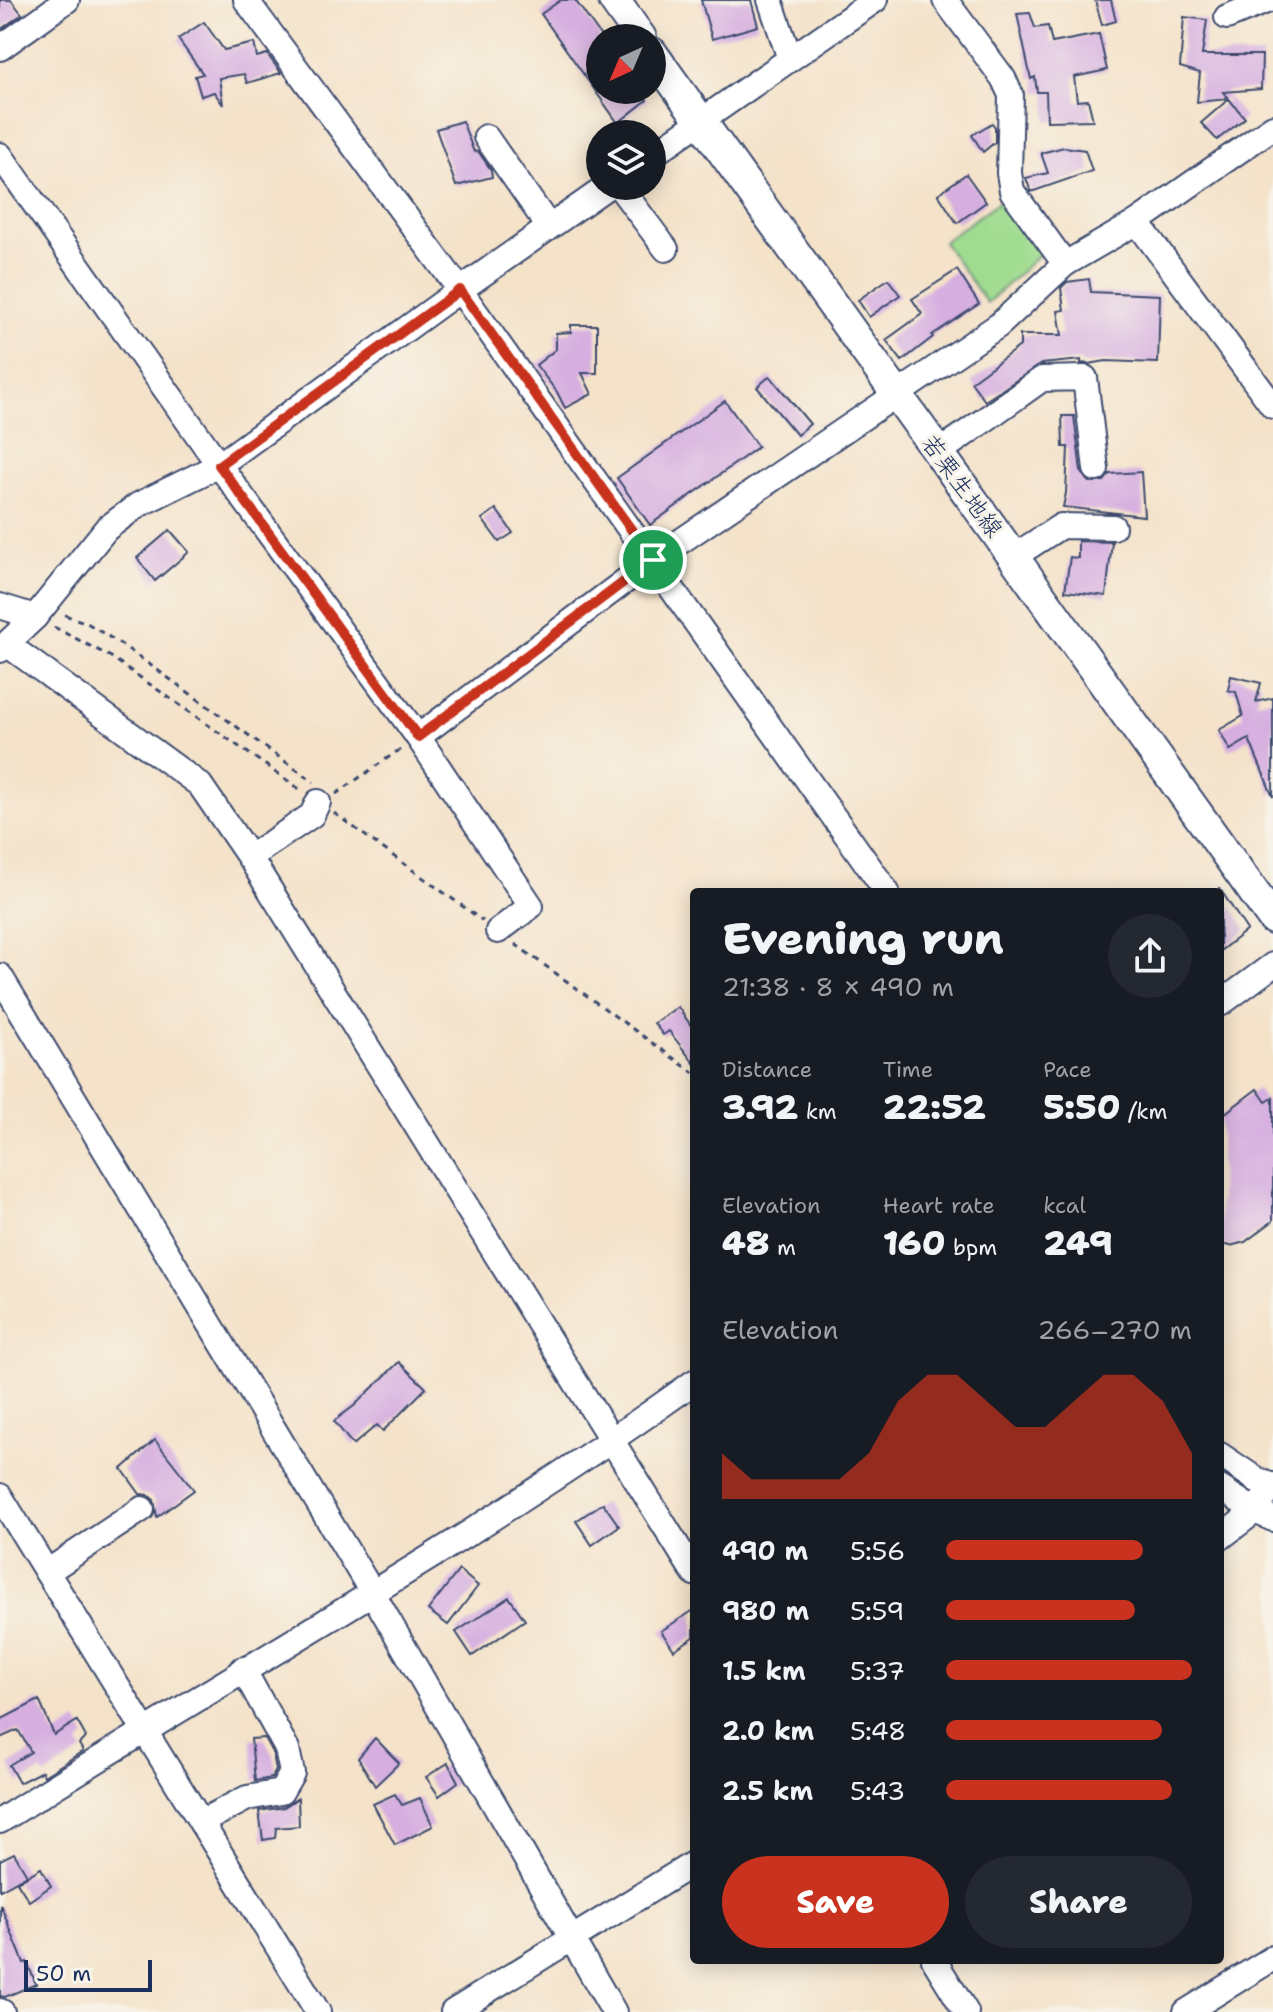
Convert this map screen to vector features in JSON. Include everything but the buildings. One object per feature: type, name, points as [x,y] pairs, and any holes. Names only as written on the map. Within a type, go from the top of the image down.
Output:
[{"type":"main road","points":[[614,0],[631,24]]},
{"type":"main road","name":"若栗生地線","points":[[666,72],[1273,919]]},
{"type":"street","points":[[0,48],[67,0]]},
{"type":"street","points":[[246,0],[460,290],[884,888]]},
{"type":"street","points":[[770,0],[790,59]]},
{"type":"street","points":[[666,145],[875,0]]},
{"type":"street","points":[[945,0],[1003,78],[1011,95],[1009,173],[1012,191],[1065,264]]},
{"type":"street","points":[[1227,17],[1269,0]]},
{"type":"street","points":[[418,737],[653,560],[999,325],[1065,264],[1137,222],[1273,127]]},
{"type":"street","points":[[486,137],[549,227]]},
{"type":"street","points":[[0,155],[219,465],[418,737],[531,906],[498,931]]},
{"type":"street","points":[[588,200],[219,465],[138,505],[106,529],[39,612],[4,647],[200,785],[250,857],[612,1442],[690,1562]]},
{"type":"street","points":[[629,200],[666,249]]},
{"type":"street","points":[[1137,222],[1273,406]]},
{"type":"street","points":[[938,453],[1042,379],[1085,378],[1096,469]]},
{"type":"street","points":[[1013,557],[1061,526],[1113,527]]},
{"type":"street","points":[[0,606],[39,612]]},
{"type":"street","points":[[250,857],[312,815],[324,795]]},
{"type":"street","points":[[1224,1001],[1273,965]]},
{"type":"street","points":[[0,976],[372,1592],[614,2012]]},
{"type":"street","points":[[0,1821],[144,1729],[372,1592],[612,1442],[690,1385]]},
{"type":"street","points":[[1224,1458],[1257,1480],[1273,1486],[1264,1515],[1224,1536]]},
{"type":"street","points":[[1224,1490],[1264,1515]]},
{"type":"street","points":[[0,1496],[318,2012]]},
{"type":"street","points":[[47,1572],[142,1509]]},
{"type":"street","points":[[201,1822],[247,1798],[281,1792],[292,1773],[287,1749],[243,1669]]},
{"type":"street","points":[[453,2012],[690,1865]]},
{"type":"street","points":[[1186,2012],[1273,1958]]},
{"type":"street","points":[[936,1964],[966,2012]]},
{"type":"path","points":[[39,612],[324,795]]},
{"type":"path","points":[[39,612],[87,623],[125,647],[324,795],[498,931],[690,1070]]},
{"type":"path","points":[[324,795],[418,737]]},
{"type":"green space","points":[[1004,198],[1042,252],[987,303],[943,242]]},
{"type":"route","points":[[460,290],[653,560],[418,737],[219,465],[460,290]]}]
